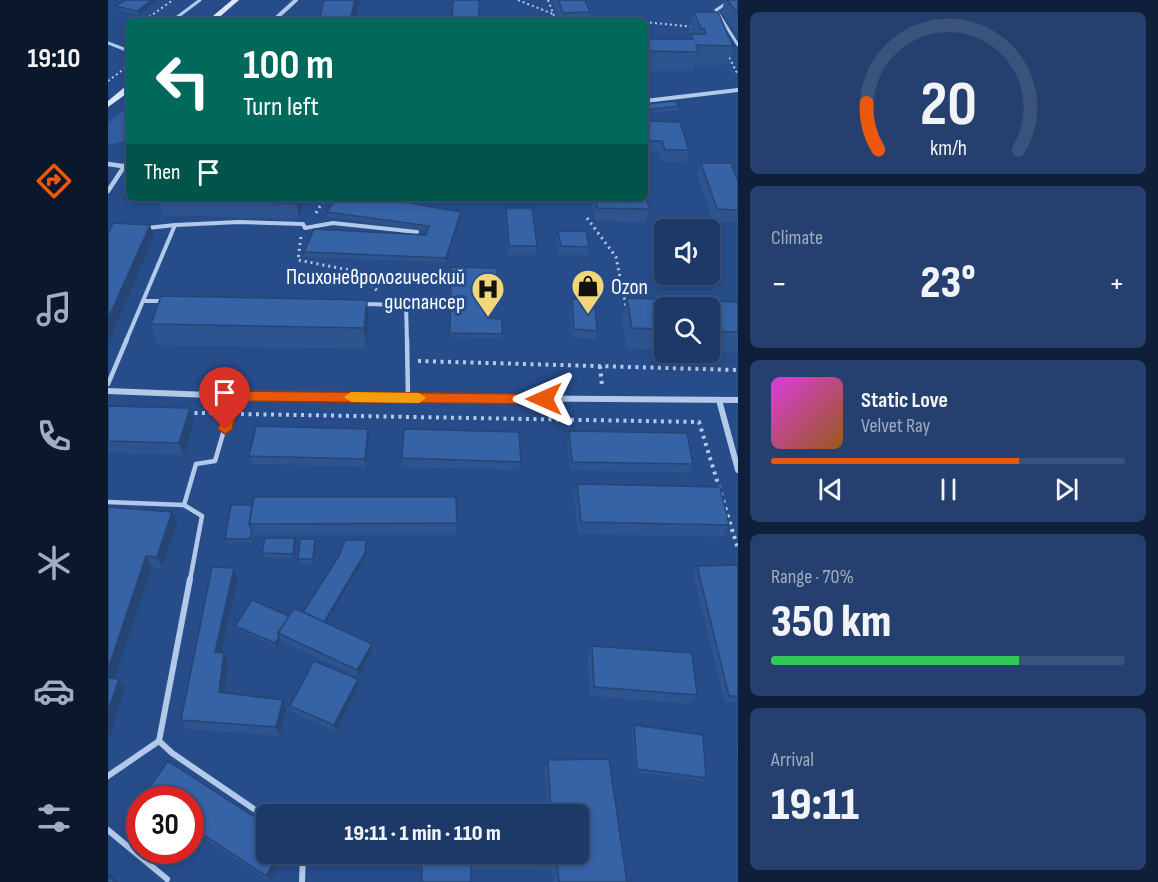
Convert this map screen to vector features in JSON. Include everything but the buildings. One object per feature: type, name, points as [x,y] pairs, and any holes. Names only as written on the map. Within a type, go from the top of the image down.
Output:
[{"type":"main road","points":[[215,18],[236,0]]},
{"type":"main road","points":[[108,105],[126,90]]},
{"type":"street","points":[[276,18],[296,0]]},
{"type":"street","points":[[648,101],[738,90]]},
{"type":"street","points":[[108,190],[126,162]]},
{"type":"street","points":[[108,164],[122,166]]},
{"type":"street","points":[[108,391],[234,396],[738,400]]},
{"type":"street","points":[[719,400],[738,470]]},
{"type":"lane","points":[[176,18],[201,0]]},
{"type":"lane","points":[[732,0],[716,10],[738,45]]},
{"type":"lane","points":[[108,43],[126,50]]},
{"type":"lane","points":[[142,228],[239,222],[303,224],[305,228],[333,223],[417,232]]},
{"type":"lane","points":[[108,384],[175,225]]},
{"type":"lane","points":[[144,301],[165,302]]},
{"type":"lane","points":[[361,304],[406,305],[408,398]]},
{"type":"lane","points":[[184,505],[195,464],[215,461],[234,396]]},
{"type":"lane","points":[[108,502],[184,505],[202,516],[159,741],[108,776]]},
{"type":"lane","points":[[159,741],[172,753],[256,810]]},
{"type":"lane","points":[[108,830],[167,879]]},
{"type":"lane","points":[[302,882],[303,864]]},
{"type":"path","points":[[149,17],[173,0]]},
{"type":"path","points":[[518,0],[553,14]]},
{"type":"path","points":[[548,0],[555,18]]},
{"type":"path","points":[[648,22],[704,27]]},
{"type":"path","points":[[108,81],[126,66]]},
{"type":"path","points":[[587,218],[616,257],[626,308]]},
{"type":"path","points":[[303,224],[298,260],[354,271],[394,305]]},
{"type":"path","points":[[407,361],[738,370]]},
{"type":"path","points":[[185,413],[699,422],[738,549]]},
{"type":"shaded area","points":[[126,108],[126,141],[108,145],[108,123]]},
{"type":"slow traffic","points":[[351,397],[419,398]]},
{"type":"place","name":"Ozon","points":[[588,315]]},
{"type":"place","name":"Психоневрологический диспансер","points":[[488,318]]},
{"type":"route","points":[[225,429],[234,396],[544,399]]}]
